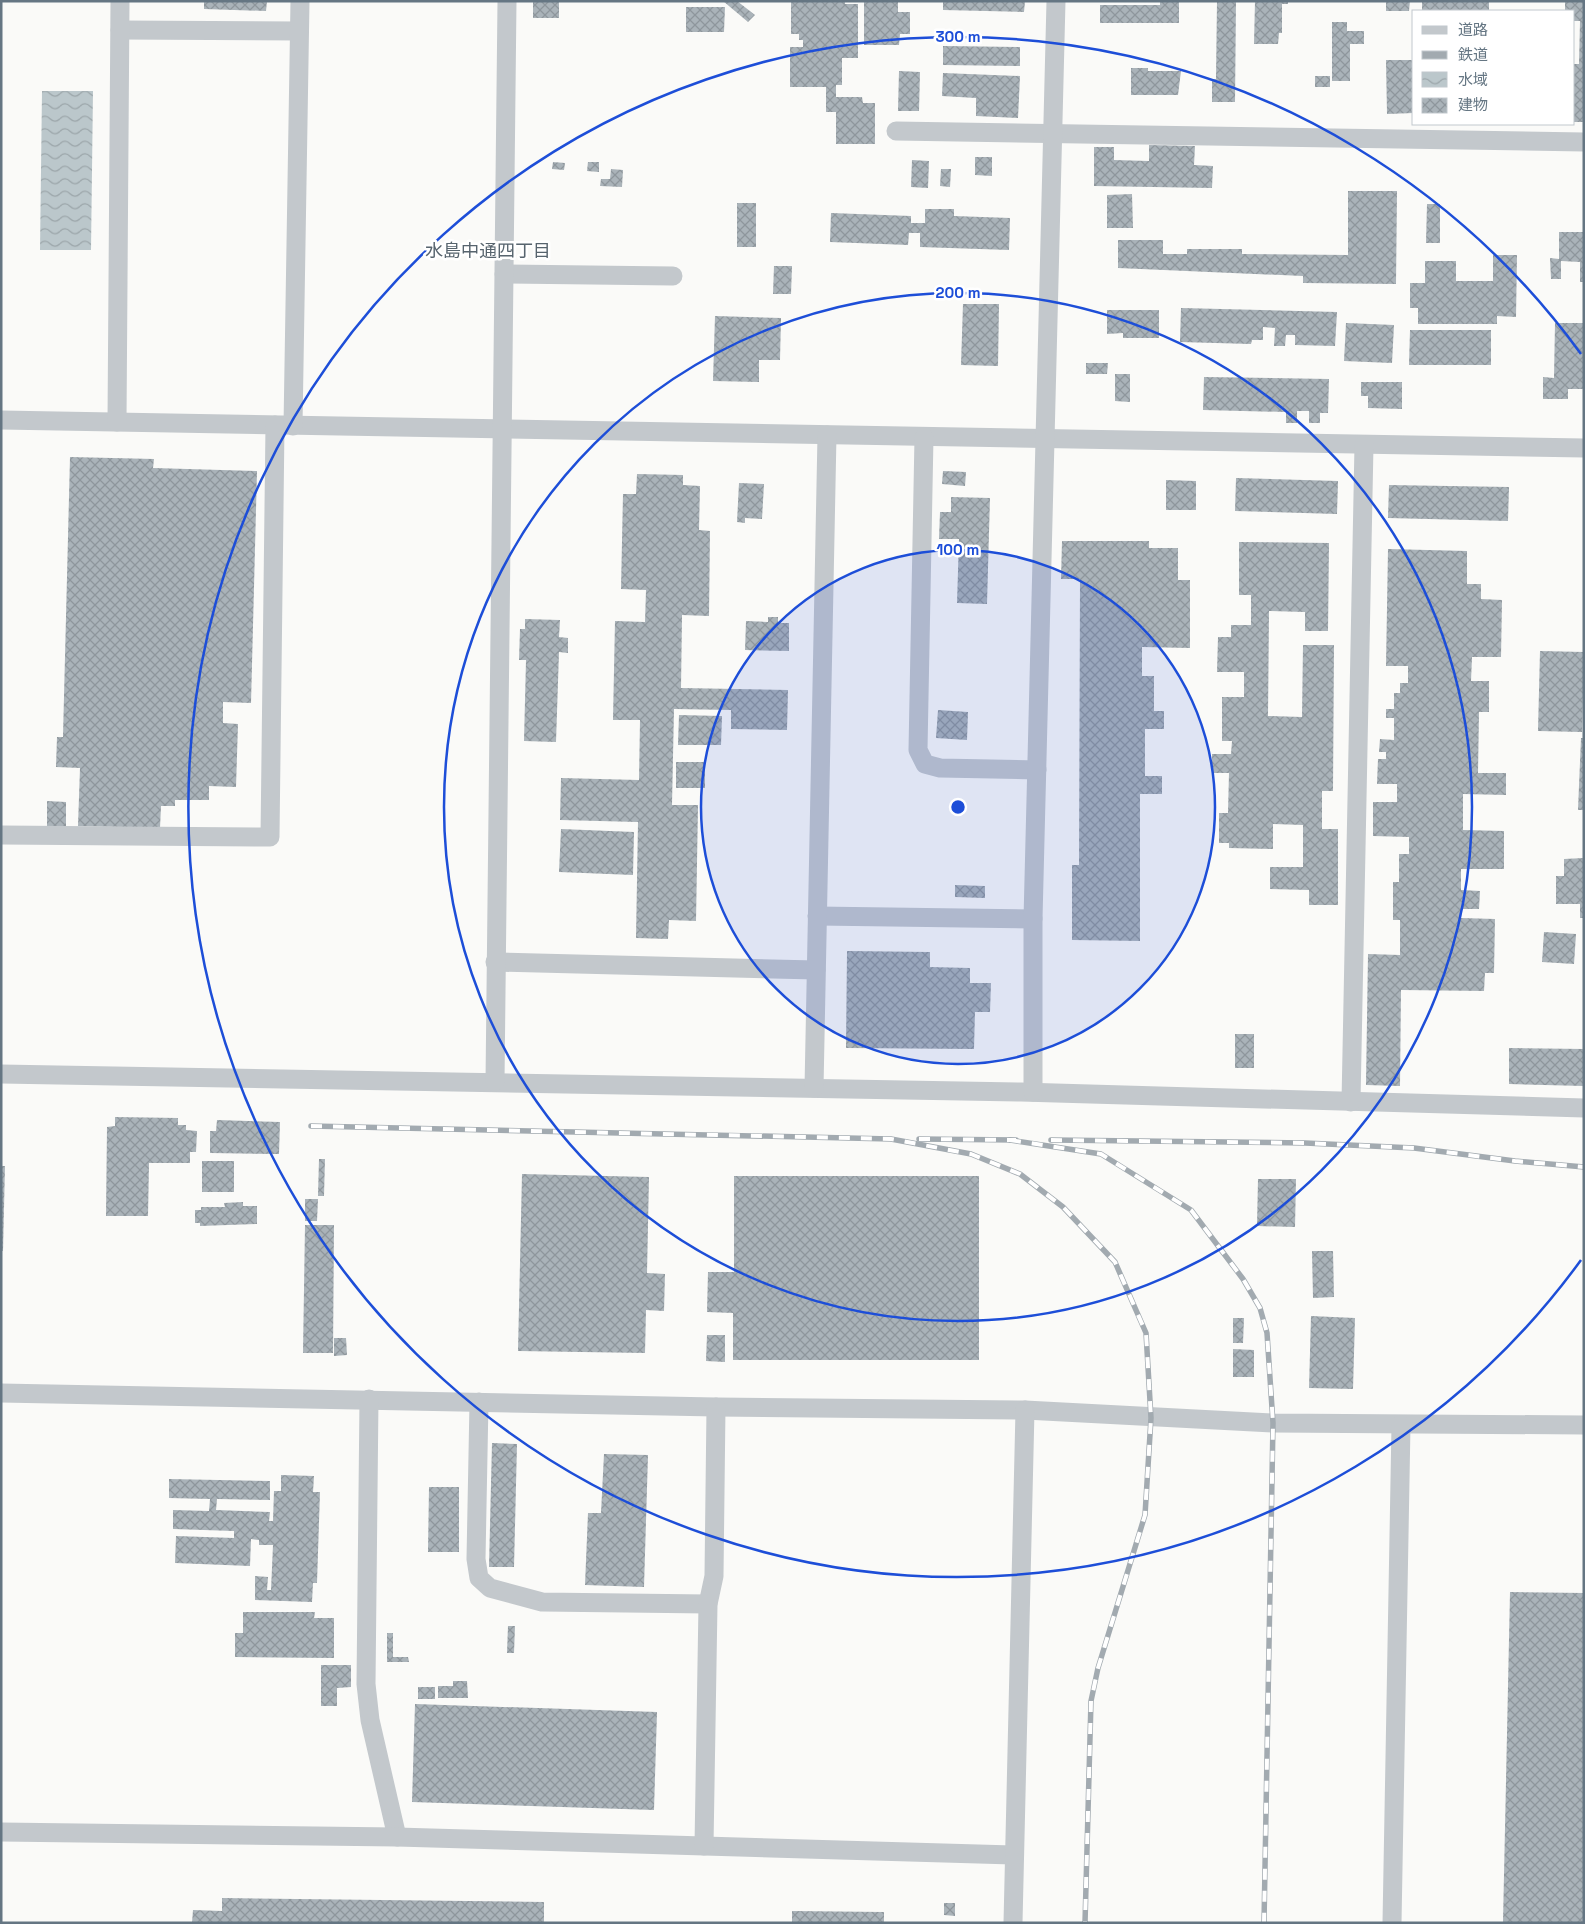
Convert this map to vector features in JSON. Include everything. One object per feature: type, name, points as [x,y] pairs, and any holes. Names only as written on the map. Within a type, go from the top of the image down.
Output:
[{"type":"lane","points":[[117,422],[120,1]]},
{"type":"lane","points":[[1,834],[270,837],[300,1]]},
{"type":"lane","points":[[495,1082],[507,1]]},
{"type":"lane","points":[[1033,1092],[1033,919],[1056,1]]},
{"type":"lane","points":[[120,30],[299,31]]},
{"type":"lane","points":[[896,131],[1052,135],[1584,142]]},
{"type":"lane","points":[[504,274],[673,276]]},
{"type":"lane","points":[[1,420],[1584,448]]},
{"type":"lane","points":[[814,1088],[826,435]]},
{"type":"lane","points":[[924,437],[918,750],[925,764],[940,768],[1037,770]]},
{"type":"lane","points":[[1351,1102],[1364,445]]},
{"type":"lane","points":[[817,916],[1033,919]]},
{"type":"lane","points":[[495,962],[816,970]]},
{"type":"lane","points":[[1,1074],[1033,1092],[1584,1108]]},
{"type":"lane","points":[[1,1393],[716,1407],[1025,1410],[1254,1422],[1401,1425],[1584,1425]]},
{"type":"lane","points":[[369,1399],[366,1684],[370,1720],[397,1837]]},
{"type":"lane","points":[[479,1402],[476,1559],[479,1578],[490,1588],[542,1602],[708,1604]]},
{"type":"lane","points":[[704,1846],[708,1604],[714,1576],[716,1407]]},
{"type":"lane","points":[[1013,1923],[1013,1854],[1025,1410]]},
{"type":"lane","points":[[1392,1923],[1401,1425]]},
{"type":"lane","points":[[1,1832],[397,1837],[1013,1854]]},
{"type":"water","points":[[42,91],[93,91],[91,250],[40,250]]},
{"type":"building","points":[[204,1],[267,1],[266,11],[204,9]]},
{"type":"building","points":[[533,1],[559,1],[559,18],[533,18]]},
{"type":"building","points":[[723,1],[737,1],[755,15],[748,22]]},
{"type":"building","points":[[791,1],[845,1],[845,4],[858,4],[858,58],[842,58],[842,85],[836,85],[836,97],[862,97],[863,103],[875,103],[875,144],[836,144],[836,112],[826,112],[826,87],[790,87],[790,47],[803,47],[803,40],[799,40],[799,34],[791,34]]},
{"type":"building","points":[[864,1],[898,1],[898,12],[910,12],[910,34],[900,34],[899,45],[864,45]]},
{"type":"building","points":[[943,1],[1025,1],[1024,12],[943,10]]},
{"type":"building","points":[[1160,1],[1179,1],[1179,23],[1100,23],[1100,5],[1160,5]]},
{"type":"building","points":[[1217,1],[1236,1],[1235,102],[1212,102],[1212,79],[1216,79]]},
{"type":"building","points":[[1255,1],[1288,1],[1288,4],[1282,4],[1282,33],[1279,33],[1278,44],[1254,44]]},
{"type":"building","points":[[1386,1],[1410,1],[1409,11],[1386,11]]},
{"type":"building","points":[[1422,1],[1489,1],[1489,10],[1422,10]]},
{"type":"building","points":[[1565,1],[1584,1],[1584,122],[1575,122],[1575,64],[1579,64],[1580,21],[1575,21],[1575,10],[1565,10]]},
{"type":"building","points":[[686,7],[725,7],[724,32],[686,32]]},
{"type":"building","points":[[1332,22],[1347,22],[1347,31],[1364,31],[1364,44],[1350,44],[1350,81],[1332,81]]},
{"type":"building","points":[[943,46],[1020,47],[1020,66],[943,65]]},
{"type":"building","points":[[1386,60],[1412,60],[1412,113],[1387,114]]},
{"type":"building","points":[[1131,68],[1148,68],[1148,71],[1181,71],[1178,95],[1131,95]]},
{"type":"building","points":[[899,71],[920,72],[919,111],[898,111]]},
{"type":"building","points":[[943,73],[1020,76],[1018,118],[976,116],[976,98],[942,96]]},
{"type":"building","points":[[1315,76],[1330,76],[1330,87],[1315,87]]},
{"type":"building","points":[[1149,145],[1195,146],[1194,165],[1213,166],[1212,188],[1094,186],[1094,147],[1114,147],[1114,160],[1149,161]]},
{"type":"building","points":[[975,157],[992,157],[992,176],[975,175]]},
{"type":"building","points":[[912,160],[929,161],[928,188],[911,187]]},
{"type":"building","points":[[553,162],[565,163],[564,170],[552,169]]},
{"type":"building","points":[[588,162],[599,162],[599,172],[587,171]]},
{"type":"building","points":[[611,169],[623,170],[622,187],[600,186],[601,179],[610,179]]},
{"type":"building","points":[[941,169],[951,169],[950,187],[940,186]]},
{"type":"building","points":[[1348,191],[1397,191],[1396,284],[1303,283],[1303,276],[1118,268],[1118,240],[1163,240],[1163,254],[1187,254],[1187,249],[1242,249],[1242,254],[1348,255]]},
{"type":"building","points":[[1132,194],[1133,228],[1107,228],[1107,195]]},
{"type":"building","points":[[737,203],[756,203],[756,247],[737,247]]},
{"type":"building","points":[[1427,204],[1440,204],[1440,243],[1426,243]]},
{"type":"building","points":[[925,209],[954,209],[954,216],[1010,218],[1009,250],[920,247],[920,233],[909,233],[908,245],[830,242],[831,213],[911,216],[911,223],[925,223]]},
{"type":"building","points":[[1559,232],[1584,232],[1584,282],[1580,282],[1580,262],[1561,261],[1561,279],[1551,279],[1550,258],[1559,259]]},
{"type":"building","points":[[1493,255],[1517,255],[1516,317],[1497,316],[1497,324],[1418,324],[1418,308],[1410,308],[1410,283],[1425,283],[1425,261],[1456,261],[1456,281],[1493,281]]},
{"type":"building","points":[[774,266],[792,266],[791,294],[773,294]]},
{"type":"building","points":[[963,304],[999,304],[998,366],[961,365]]},
{"type":"building","points":[[1181,308],[1337,312],[1335,346],[1295,345],[1295,335],[1286,335],[1285,346],[1274,346],[1275,328],[1263,327],[1263,340],[1252,340],[1251,344],[1180,342]]},
{"type":"building","points":[[1107,310],[1159,310],[1159,338],[1123,338],[1123,333],[1107,334]]},
{"type":"building","points":[[715,316],[781,318],[780,360],[759,360],[759,382],[713,381]]},
{"type":"building","points":[[1346,323],[1394,325],[1392,363],[1344,361]]},
{"type":"building","points":[[1555,323],[1584,323],[1584,389],[1568,389],[1568,399],[1543,399],[1543,377],[1554,378]]},
{"type":"building","points":[[1410,330],[1491,330],[1491,365],[1409,365]]},
{"type":"building","points":[[1086,363],[1108,363],[1107,374],[1086,374]]},
{"type":"building","points":[[1115,374],[1130,374],[1130,402],[1115,401]]},
{"type":"building","points":[[1204,377],[1329,379],[1328,413],[1320,413],[1320,423],[1309,423],[1309,411],[1297,411],[1297,423],[1286,423],[1286,412],[1203,410]]},
{"type":"building","points":[[1361,382],[1402,382],[1402,409],[1368,408],[1368,396],[1361,396]]},
{"type":"building","points":[[70,457],[154,459],[153,468],[257,471],[251,703],[223,702],[223,723],[238,724],[236,787],[209,786],[209,800],[175,800],[175,806],[161,806],[160,828],[78,826],[80,768],[56,767],[57,737],[63,737]]},
{"type":"building","points":[[943,471],[966,472],[965,486],[942,484]]},
{"type":"building","points":[[637,474],[683,475],[683,485],[700,486],[699,530],[710,531],[709,616],[682,615],[681,688],[788,690],[787,730],[731,729],[731,710],[674,709],[672,805],[698,805],[696,921],[669,920],[668,939],[636,938],[638,822],[560,820],[561,778],[639,780],[640,720],[613,720],[615,621],[645,622],[646,590],[621,589],[623,494],[636,494]]},
{"type":"building","points":[[1236,478],[1338,481],[1337,514],[1235,511]]},
{"type":"building","points":[[1166,480],[1196,481],[1196,510],[1166,510]]},
{"type":"building","points":[[739,483],[764,484],[762,519],[745,518],[745,523],[737,522]]},
{"type":"building","points":[[1389,485],[1509,487],[1508,521],[1388,518]]},
{"type":"building","points":[[951,497],[990,498],[987,604],[957,603],[959,539],[939,539],[940,512],[951,512]]},
{"type":"building","points":[[1062,541],[1149,541],[1149,548],[1178,548],[1178,580],[1190,580],[1190,648],[1142,647],[1142,676],[1154,676],[1154,711],[1164,711],[1164,729],[1145,729],[1145,776],[1162,776],[1162,794],[1140,794],[1140,941],[1072,940],[1072,865],[1079,865],[1080,579],[1061,579]]},
{"type":"building","points":[[1239,542],[1329,543],[1328,631],[1305,631],[1305,612],[1269,611],[1268,716],[1302,717],[1303,645],[1334,645],[1333,791],[1322,791],[1322,829],[1338,829],[1338,905],[1309,905],[1309,890],[1270,889],[1270,867],[1303,867],[1303,825],[1273,824],[1273,849],[1229,848],[1229,843],[1219,843],[1219,813],[1228,813],[1229,773],[1212,773],[1212,754],[1231,754],[1232,741],[1222,741],[1222,697],[1244,697],[1244,672],[1217,672],[1218,637],[1231,637],[1231,625],[1251,625],[1251,595],[1239,595]]},
{"type":"building","points":[[1388,549],[1467,551],[1467,584],[1481,584],[1481,599],[1502,600],[1501,657],[1472,657],[1471,681],[1489,681],[1489,712],[1479,712],[1478,773],[1506,773],[1506,795],[1463,794],[1463,830],[1504,831],[1504,869],[1461,869],[1461,890],[1480,891],[1479,909],[1462,909],[1461,918],[1495,919],[1494,973],[1485,973],[1484,991],[1401,990],[1400,1086],[1366,1085],[1368,954],[1400,955],[1400,920],[1393,920],[1393,882],[1399,882],[1399,854],[1409,854],[1409,837],[1373,836],[1373,802],[1397,802],[1397,784],[1377,784],[1378,759],[1386,759],[1386,752],[1379,752],[1380,739],[1394,740],[1394,718],[1386,718],[1386,709],[1394,709],[1394,693],[1400,693],[1400,683],[1408,683],[1408,666],[1386,666]]},
{"type":"building","points":[[768,617],[778,617],[778,623],[789,623],[789,651],[745,650],[746,621],[768,622]]},
{"type":"building","points":[[525,619],[560,620],[559,637],[568,638],[568,653],[559,652],[556,742],[524,741],[526,660],[519,660],[520,629],[525,629]]},
{"type":"building","points":[[1540,651],[1584,652],[1582,732],[1538,731]]},
{"type":"building","points":[[938,710],[968,712],[967,740],[936,738]]},
{"type":"building","points":[[679,715],[722,716],[721,745],[678,745]]},
{"type":"building","points":[[1581,738],[1584,738],[1584,810],[1578,810]]},
{"type":"building","points":[[676,762],[705,762],[705,788],[676,788]]},
{"type":"building","points":[[47,801],[66,802],[66,830],[47,829]]},
{"type":"building","points":[[561,829],[634,832],[633,875],[559,872]]},
{"type":"building","points":[[1584,858],[1584,918],[1580,918],[1580,904],[1556,904],[1556,876],[1564,876],[1564,859]]},
{"type":"building","points":[[955,885],[985,886],[985,898],[955,897]]},
{"type":"building","points":[[1544,932],[1576,934],[1574,964],[1542,962]]},
{"type":"building","points":[[847,951],[930,952],[930,967],[970,968],[970,983],[991,983],[990,1012],[975,1012],[974,1049],[846,1048]]},
{"type":"building","points":[[1235,1034],[1254,1034],[1254,1068],[1235,1068]]},
{"type":"building","points":[[1509,1048],[1584,1049],[1584,1086],[1509,1084]]},
{"type":"building","points":[[115,1117],[178,1118],[178,1125],[186,1125],[186,1130],[197,1131],[196,1152],[190,1152],[190,1163],[149,1163],[148,1216],[106,1216],[107,1127],[115,1126]]},
{"type":"building","points":[[217,1120],[280,1122],[279,1154],[210,1153],[210,1131],[216,1131]]},
{"type":"building","points":[[319,1159],[325,1159],[324,1196],[318,1196]]},
{"type":"building","points":[[202,1161],[234,1161],[234,1192],[202,1192]]},
{"type":"building","points":[[1,1166],[5,1166],[3,1251],[1,1251]]},
{"type":"building","points":[[522,1174],[649,1177],[647,1273],[665,1274],[664,1311],[646,1310],[645,1353],[518,1351]]},
{"type":"building","points":[[734,1176],[979,1176],[979,1360],[733,1360],[733,1313],[707,1312],[708,1272],[734,1272]]},
{"type":"building","points":[[1258,1179],[1296,1179],[1295,1227],[1257,1226]]},
{"type":"building","points":[[305,1199],[318,1199],[317,1221],[305,1221]]},
{"type":"building","points":[[243,1202],[243,1206],[257,1206],[257,1224],[200,1226],[200,1223],[195,1223],[195,1210],[201,1210],[201,1207],[225,1207],[224,1203]]},
{"type":"building","points":[[305,1225],[334,1225],[333,1353],[303,1353]]},
{"type":"building","points":[[1312,1251],[1333,1251],[1334,1297],[1313,1298]]},
{"type":"building","points":[[1311,1316],[1355,1318],[1353,1389],[1309,1388]]},
{"type":"building","points":[[1233,1318],[1244,1318],[1243,1343],[1233,1343]]},
{"type":"building","points":[[707,1335],[725,1335],[725,1362],[706,1361]]},
{"type":"building","points":[[334,1338],[346,1338],[347,1355],[334,1356]]},
{"type":"building","points":[[1233,1349],[1254,1350],[1254,1377],[1233,1377]]},
{"type":"building","points":[[492,1443],[517,1444],[514,1567],[489,1567]]},
{"type":"building","points":[[604,1454],[648,1455],[644,1587],[585,1585],[588,1513],[601,1513]]},
{"type":"building","points":[[281,1475],[314,1476],[313,1492],[320,1492],[317,1583],[313,1583],[312,1602],[255,1600],[255,1576],[268,1577],[267,1590],[271,1590],[273,1545],[259,1545],[259,1540],[251,1539],[250,1566],[175,1563],[176,1536],[234,1538],[234,1531],[173,1529],[173,1510],[209,1511],[210,1499],[169,1498],[169,1479],[270,1481],[270,1500],[217,1499],[216,1510],[270,1512],[269,1521],[273,1521],[274,1491],[281,1491]]},
{"type":"building","points":[[429,1487],[459,1487],[459,1552],[428,1552]]},
{"type":"building","points":[[1510,1592],[1584,1593],[1584,1923],[1503,1923]]},
{"type":"building","points":[[243,1612],[315,1612],[314,1618],[334,1618],[334,1658],[235,1657],[235,1633],[243,1633]]},
{"type":"building","points":[[508,1626],[515,1626],[514,1653],[507,1653]]},
{"type":"building","points":[[387,1633],[393,1633],[393,1657],[408,1657],[409,1662],[387,1662]]},
{"type":"building","points":[[321,1665],[351,1665],[351,1687],[337,1688],[337,1706],[321,1706]]},
{"type":"building","points":[[453,1681],[467,1681],[468,1698],[438,1698],[438,1686],[453,1686]]},
{"type":"building","points":[[418,1687],[435,1687],[435,1699],[418,1699]]},
{"type":"building","points":[[415,1704],[657,1712],[654,1810],[412,1802]]},
{"type":"building","points":[[222,1898],[544,1902],[544,1923],[192,1923],[193,1910],[222,1911]]},
{"type":"building","points":[[944,1903],[955,1903],[955,1916],[944,1915]]},
{"type":"building","points":[[792,1911],[884,1912],[884,1923],[792,1923]]},
{"type":"railway","points":[[311,1126],[891,1139],[971,1154],[1020,1174],[1063,1207],[1115,1262],[1146,1333],[1151,1418],[1145,1515],[1098,1668],[1091,1701],[1085,1923]]},
{"type":"railway","points":[[919,1139],[1016,1140]]},
{"type":"railway","points":[[1010,1140],[1101,1154],[1191,1210],[1243,1279],[1260,1308],[1267,1333],[1273,1423],[1264,1923]]},
{"type":"railway","points":[[1051,1140],[1305,1143],[1414,1148],[1515,1161],[1584,1167]]},
{"type":"district","name":"水島中通四丁目","points":[[488,250]]}]
